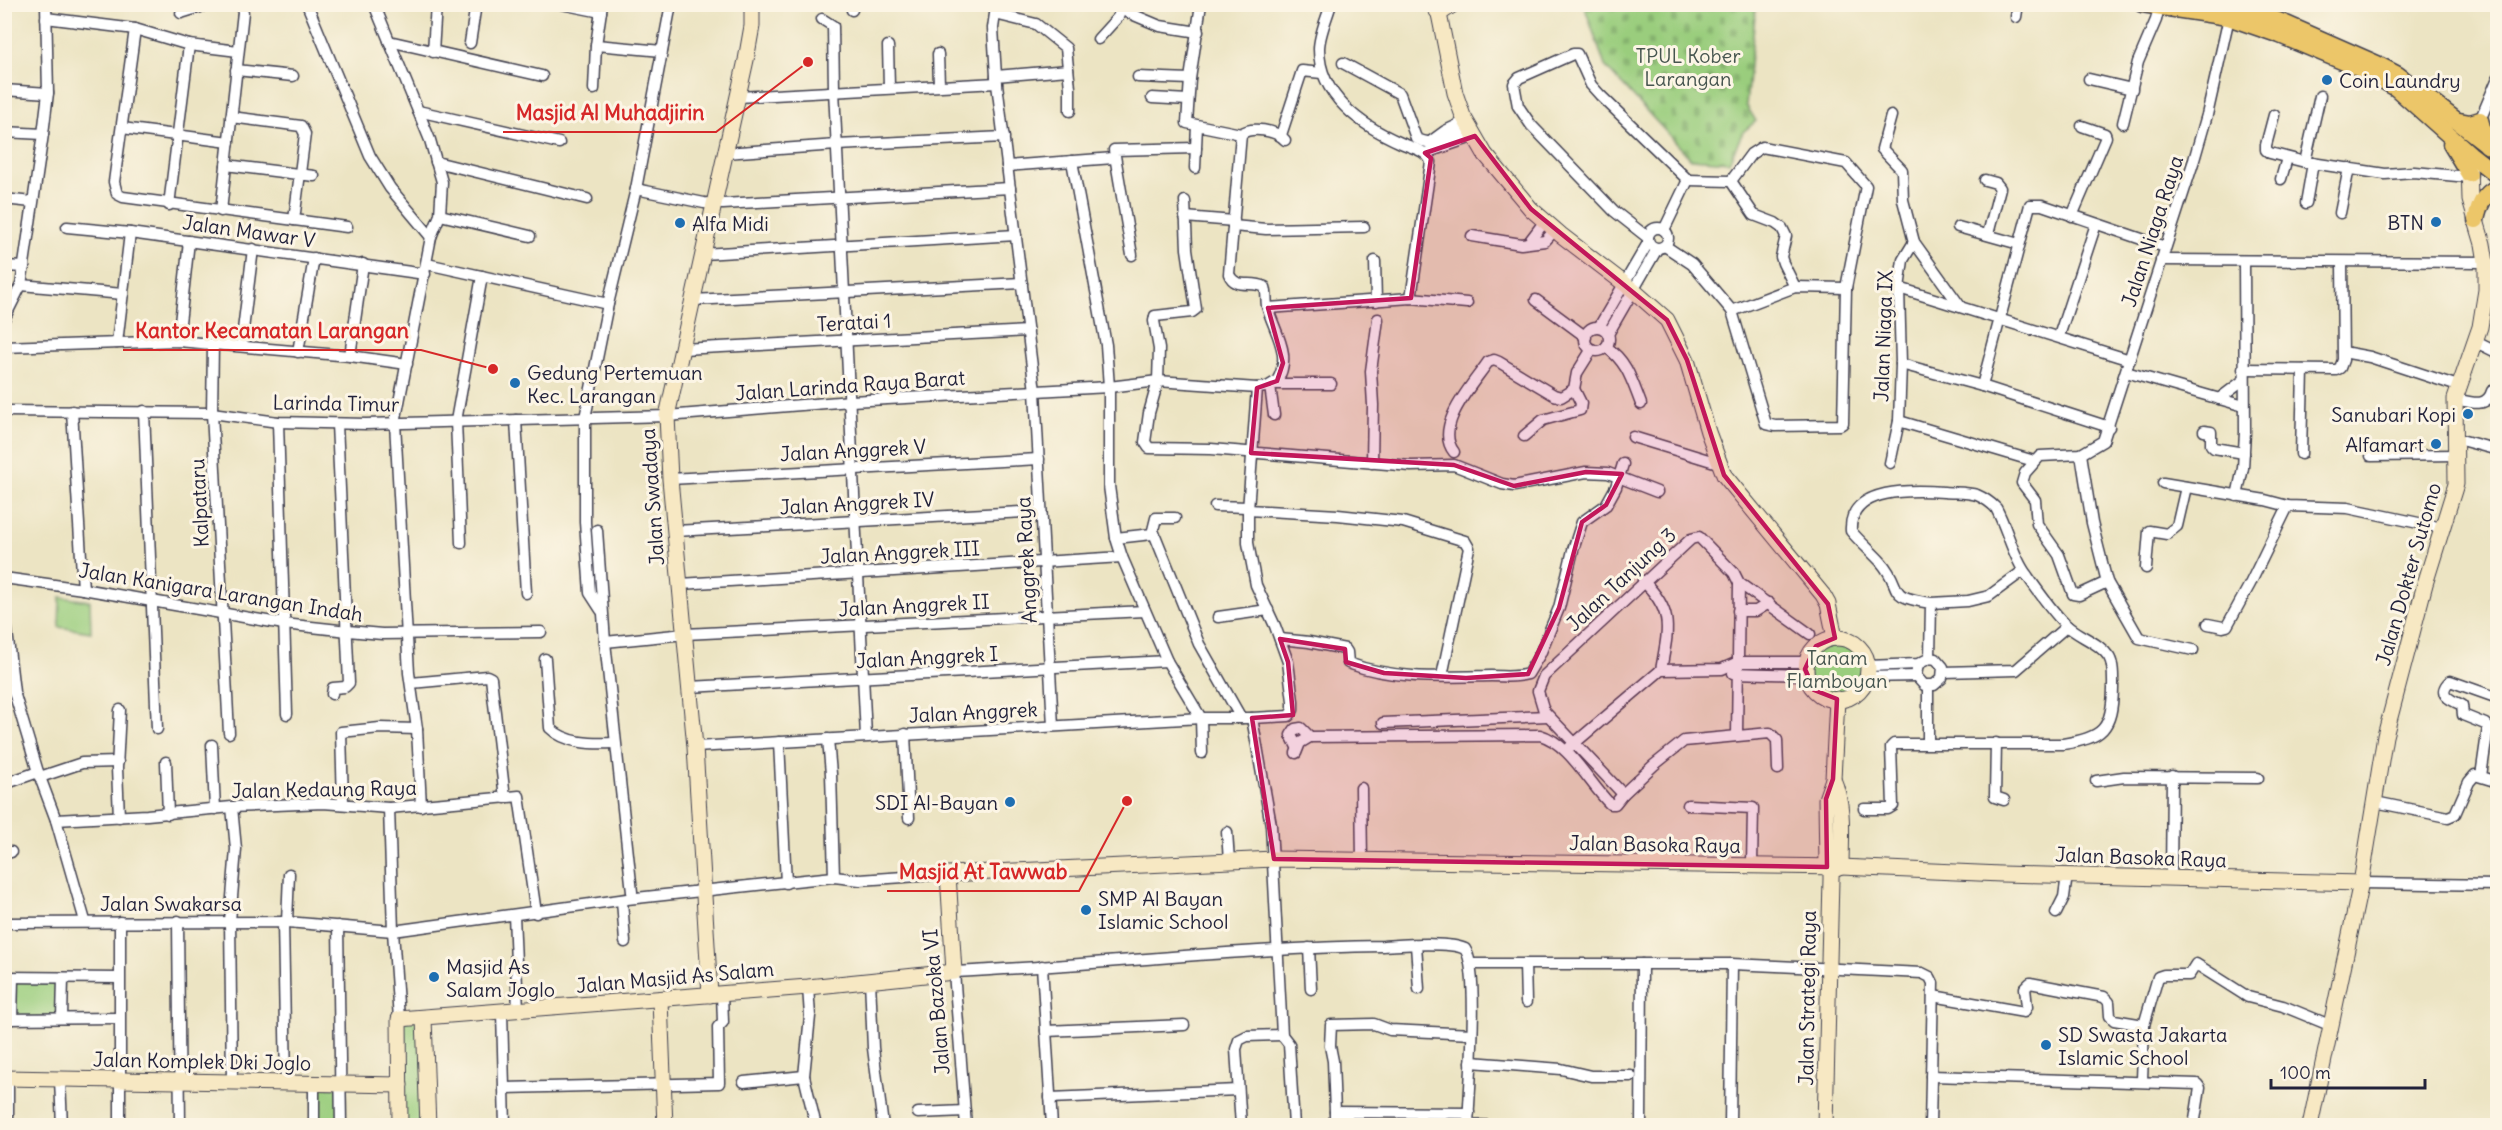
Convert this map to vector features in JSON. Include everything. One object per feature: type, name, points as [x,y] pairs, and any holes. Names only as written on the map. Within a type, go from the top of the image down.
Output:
[{"type":"main road","points":[[2142,4],[2159,7],[2225,9],[2381,78],[2448,125],[2485,139]]},
{"type":"main road","points":[[2448,125],[2470,154],[2498,176]]},
{"type":"main road","points":[[2448,125],[2468,176]]},
{"type":"main road","points":[[2476,220],[2483,199],[2488,193],[2498,188]]},
{"type":"street","points":[[4,319],[21,285],[43,134],[48,93],[46,4]]},
{"type":"street","points":[[181,13],[210,4]]},
{"type":"street","points":[[307,4],[370,156],[390,188],[431,237]]},
{"type":"street","points":[[374,4],[418,111],[442,182],[440,215],[431,237],[395,423],[407,634],[417,729],[421,806]]},
{"type":"street","points":[[433,52],[436,4]]},
{"type":"street","points":[[470,42],[476,4]]},
{"type":"street","points":[[561,4],[602,8],[596,45],[594,89]]},
{"type":"street","points":[[602,611],[590,593],[585,522],[585,418],[608,304],[636,189],[671,4]]},
{"type":"street","name":"Jalan Swadaya","points":[[716,995],[704,889],[695,747],[670,479],[667,416],[738,97],[752,26],[752,4]]},
{"type":"street","points":[[1202,4],[1188,100],[1187,123],[1241,134],[1244,131],[1259,130],[1283,138],[1302,71],[1322,73]]},
{"type":"street","points":[[1331,4],[1319,46],[1322,73],[1352,115],[1374,130],[1425,153],[1431,162],[1411,298]]},
{"type":"street","points":[[1454,4],[1435,9],[1455,93],[1470,128],[1503,178],[1550,225],[1658,311],[1671,327],[1687,360],[1718,463],[1738,494],[1823,595],[1828,604],[1835,638]]},
{"type":"street","points":[[2016,17],[2018,4]]},
{"type":"street","points":[[1098,39],[1123,7],[1160,26],[1198,33]]},
{"type":"street","points":[[2123,123],[2138,62],[2156,20],[2159,7]]},
{"type":"street","points":[[995,9],[1036,24],[1066,48],[1070,111]]},
{"type":"street","name":"Anggrek Raya","points":[[995,9],[993,28],[996,80],[1035,391],[1053,726]]},
{"type":"street","name":"Jalan Niaga Raya","points":[[2081,454],[2100,445],[2109,427],[2207,115],[2225,9]]},
{"type":"street","points":[[221,211],[243,12]]},
{"type":"street","points":[[46,18],[135,29],[189,45],[238,51]]},
{"type":"street","points":[[822,19],[833,26],[834,90],[866,736]]},
{"type":"street","points":[[135,29],[114,189],[123,197],[169,205],[347,227]]},
{"type":"street","points":[[389,41],[542,76]]},
{"type":"street","points":[[169,205],[189,45]]},
{"type":"street","points":[[596,45],[662,51]]},
{"type":"street","points":[[888,46],[889,87]]},
{"type":"street","points":[[938,54],[939,85]]},
{"type":"street","points":[[1577,54],[1591,85],[1688,180],[1731,181],[1751,154],[1762,147],[1846,163],[1857,174],[1866,190],[1846,288],[1844,420],[1840,425],[1770,426],[1766,424],[1732,312],[1692,264],[1654,243],[1614,212],[1531,124],[1518,106],[1514,84],[1519,78],[1577,54]]},
{"type":"street","points":[[1343,63],[1400,94],[1416,138],[1423,142],[1430,142],[1445,131],[1470,128]]},
{"type":"street","points":[[236,70],[293,76]]},
{"type":"street","points":[[738,97],[939,85],[1068,70]]},
{"type":"street","points":[[1138,77],[1191,79]]},
{"type":"street","points":[[2485,139],[2498,78]]},
{"type":"street","points":[[2089,79],[2132,89]]},
{"type":"street","points":[[4,90],[48,93]]},
{"type":"street","points":[[2306,203],[2309,162],[2320,96]]},
{"type":"street","points":[[1152,98],[1188,100]]},
{"type":"street","points":[[418,111],[559,143]]},
{"type":"street","points":[[2274,115],[2266,150],[2270,153],[2287,158],[2385,174],[2414,172],[2468,176]]},
{"type":"street","points":[[1891,116],[1882,149],[1902,170],[1906,218],[1914,242],[1960,306]]},
{"type":"street","points":[[231,117],[301,126],[305,134],[294,220]]},
{"type":"street","points":[[1195,168],[1197,126]]},
{"type":"street","points":[[2072,216],[2106,137],[2105,134],[2082,126]]},
{"type":"street","points":[[122,128],[229,142]]},
{"type":"street","points":[[1425,153],[1470,128]]},
{"type":"street","points":[[4,132],[43,134]]},
{"type":"street","points":[[1241,134],[1231,278],[1237,283],[1265,287],[1268,308],[1282,346],[1281,374],[1271,385],[1274,415]]},
{"type":"street","points":[[725,153],[1004,137]]},
{"type":"street","name":"Jalan Dokter Sutomo","points":[[2310,1125],[2362,880],[2385,736],[2425,584],[2456,484],[2457,439],[2454,417],[2457,392],[2476,342],[2484,312],[2486,262],[2470,200],[2468,176],[2470,154],[2485,139]]},
{"type":"street","points":[[1132,255],[1114,158],[1115,149],[1196,148]]},
{"type":"street","points":[[1007,166],[1114,158]]},
{"type":"street","points":[[2281,179],[2287,158]]},
{"type":"street","points":[[1072,161],[1106,345],[1109,387],[1109,486],[1116,538],[1167,661],[1201,718],[1202,753]]},
{"type":"street","points":[[436,162],[587,199]]},
{"type":"street","points":[[226,165],[314,176]]},
{"type":"street","points":[[2340,213],[2349,168]]},
{"type":"street","points":[[1664,230],[1688,180]]},
{"type":"street","points":[[1985,180],[1996,183],[2000,188],[1988,234]]},
{"type":"street","points":[[1731,181],[1754,215],[1782,228],[1786,236],[1781,257],[1795,287]]},
{"type":"street","points":[[636,189],[714,204],[1010,188]]},
{"type":"street","points":[[4,199],[32,202]]},
{"type":"street","points":[[1185,201],[1196,309],[1192,312],[1155,316],[1159,349],[1158,381],[1149,413],[1145,442],[1149,448],[1211,449],[1411,466],[1454,465],[1502,484],[1514,486],[1597,472],[1619,477],[1657,492]]},
{"type":"street","points":[[1982,386],[2030,205],[2037,204],[2165,247]]},
{"type":"street","points":[[440,215],[530,236]]},
{"type":"street","points":[[1185,217],[1266,229],[1364,227]]},
{"type":"street","points":[[2060,336],[2096,224]]},
{"type":"street","points":[[1472,236],[1513,243],[1529,242],[1550,225]]},
{"type":"street","name":"Jalan Mawar V","points":[[66,227],[130,233],[363,264],[482,276],[608,304]]},
{"type":"street","points":[[1958,227],[2019,244]]},
{"type":"street","points":[[1603,331],[1654,243],[1654,229],[1664,230]]},
{"type":"street","points":[[1654,243],[1668,236],[1664,230]]},
{"type":"street","points":[[117,343],[130,233]]},
{"type":"street","points":[[703,254],[1016,235]]},
{"type":"street","points":[[178,341],[189,241]]},
{"type":"street","name":"Jalan Niaga IX","points":[[1890,463],[1899,421],[1901,364],[1899,288],[1903,260],[1914,242]]},
{"type":"street","points":[[241,346],[253,249]]},
{"type":"street","points":[[298,352],[314,258]]},
{"type":"street","points":[[2161,260],[2486,262]]},
{"type":"street","points":[[1375,261],[1376,301]]},
{"type":"street","points":[[2237,496],[2244,453],[2244,262]]},
{"type":"street","points":[[2219,399],[2244,374],[2340,368],[2343,352],[2342,262]]},
{"type":"street","points":[[350,356],[363,264]]},
{"type":"street","points":[[4,266],[24,267]]},
{"type":"street","points":[[461,543],[456,421],[482,276]]},
{"type":"street","points":[[693,300],[845,294],[1022,283]]},
{"type":"street","points":[[21,285],[123,294]]},
{"type":"street","points":[[1732,312],[1795,287],[1846,288]]},
{"type":"street","points":[[1899,288],[2060,336],[2130,360]]},
{"type":"street","points":[[1268,308],[1411,298],[1467,303]]},
{"type":"street","points":[[1536,300],[1586,337]]},
{"type":"street","points":[[1372,463],[1371,371],[1378,319]]},
{"type":"street","name":"Teratai 1","points":[[682,349],[1028,331]]},
{"type":"street","points":[[1603,331],[1609,338],[1606,346],[1599,350],[1588,346],[1586,337],[1588,332],[1603,331]]},
{"type":"street","points":[[4,347],[178,341],[350,356],[406,364]]},
{"type":"street","points":[[2476,342],[2498,353]]},
{"type":"street","name":"Kalpataru","points":[[213,344],[212,412],[229,733]]},
{"type":"street","points":[[1606,346],[1619,355],[1641,404]]},
{"type":"street","points":[[1524,436],[1543,420],[1580,410],[1581,403],[1574,389],[1577,373],[1592,349]]},
{"type":"street","points":[[2343,352],[2370,357],[2457,392],[2472,402],[2486,402],[2490,399],[2492,391]]},
{"type":"street","points":[[1454,452],[1449,440],[1453,412],[1490,361],[1500,362],[1554,395],[1561,397],[1574,389]]},
{"type":"street","points":[[1901,364],[1982,386],[2109,427]]},
{"type":"street","points":[[2301,454],[2303,370]]},
{"type":"street","points":[[2126,372],[2244,406]]},
{"type":"street","name":"Jalan Larinda Raya Barat","points":[[667,416],[851,401],[1109,387],[1158,381],[1257,388],[1271,385],[1331,384]]},
{"type":"street","points":[[1257,388],[1248,509],[1249,556],[1256,585],[1280,639],[1345,649],[1348,663],[1370,671],[1513,678],[1528,674],[1540,654],[1559,608],[1582,522],[1606,505],[1623,464]]},
{"type":"street","name":"Larinda Timur","points":[[4,411],[212,412],[278,422],[337,424],[667,416]]},
{"type":"street","points":[[72,411],[83,589]]},
{"type":"street","points":[[144,411],[157,729]]},
{"type":"street","points":[[516,420],[526,593]]},
{"type":"street","points":[[1899,421],[2034,461]]},
{"type":"street","points":[[278,422],[287,714]]},
{"type":"street","points":[[332,694],[333,688],[345,687],[349,683],[337,424]]},
{"type":"street","points":[[2204,431],[2211,432],[2211,445],[2214,448],[2244,453]]},
{"type":"street","points":[[1633,436],[1718,463]]},
{"type":"street","points":[[2457,439],[2498,450]]},
{"type":"street","points":[[2107,582],[2079,595],[2073,594],[2059,555],[2037,524],[2035,500],[2022,483],[2025,473],[2040,456],[2081,454],[2092,523],[2107,582],[2139,638],[2193,650]]},
{"type":"street","points":[[2371,456],[2457,455]]},
{"type":"street","name":"Jalan Anggrek V","points":[[670,479],[1039,459]]},
{"type":"street","points":[[2163,483],[2288,506],[2348,508],[2442,528]]},
{"type":"street","points":[[2146,568],[2150,531],[2167,534],[2176,526],[2186,487]]},
{"type":"street","points":[[1864,809],[1888,809],[1893,806],[1892,745],[1898,743],[2063,744],[2093,736],[2108,724],[2112,711],[2112,670],[2110,659],[2089,639],[2067,626],[2023,572],[1996,508],[1988,501],[1975,495],[1908,490],[1885,493],[1860,505],[1851,521],[1851,531],[1882,563],[1897,593],[1907,599],[1931,603],[1968,601],[1989,596],[2023,572]]},
{"type":"street","points":[[1215,506],[1403,522],[1465,542],[1469,548],[1442,676]]},
{"type":"street","points":[[2208,624],[2227,626],[2288,506]]},
{"type":"street","name":"Jalan Anggrek IV","points":[[675,531],[1041,511]]},
{"type":"street","points":[[1175,518],[1156,518],[1154,533],[1199,644],[1247,718],[1269,815],[1274,859],[1282,1035],[1289,1044],[1294,1125]]},
{"type":"street","points":[[597,530],[627,897],[626,942]]},
{"type":"street","points":[[1116,538],[1154,533]]},
{"type":"street","name":"Jalan Tanjung 3","points":[[1623,794],[1541,706],[1539,691],[1544,676],[1690,539],[1698,537],[1734,573],[1739,583]]},
{"type":"street","name":"Jalan Anggrek III","points":[[680,584],[1122,557]]},
{"type":"street","name":"Jalan Kanigara Larangan Indah","points":[[4,578],[83,589],[284,624],[348,631],[407,634],[541,632]]},
{"type":"street","points":[[1643,581],[1658,596],[1668,623],[1661,670]]},
{"type":"street","points":[[1739,583],[1810,634]]},
{"type":"street","points":[[1737,735],[1739,583]]},
{"type":"street","points":[[1738,611],[1756,611],[1769,603]]},
{"type":"street","points":[[1930,658],[1931,603]]},
{"type":"street","points":[[4,605],[9,692],[56,820],[85,921]]},
{"type":"street","points":[[1218,616],[1268,610]]},
{"type":"street","name":"Jalan Anggrek II","points":[[605,642],[685,634],[1145,611]]},
{"type":"street","points":[[1944,672],[2016,670],[2067,626]]},
{"type":"street","points":[[1835,638],[1843,638],[1863,651],[1867,672],[1855,693],[1837,699],[1821,695],[1814,690],[1807,669],[1816,646],[1835,638]]},
{"type":"street","name":"Jalan Anggrek","points":[[695,747],[1201,718],[1289,716],[1293,710],[1288,662],[1280,639]]},
{"type":"street","points":[[1867,672],[1918,664],[1930,658],[1940,662],[1944,672],[1939,682],[1928,686],[1920,683],[1916,676],[1918,664]]},
{"type":"street","points":[[545,659],[550,728],[557,735],[589,744],[614,743]]},
{"type":"street","name":"Jalan Anggrek I","points":[[690,687],[1167,661]]},
{"type":"street","points":[[1566,751],[1661,670],[1722,669],[1738,662],[1807,669]]},
{"type":"street","points":[[1722,669],[1737,675],[1807,669]]},
{"type":"street","points":[[1867,672],[1916,676]]},
{"type":"street","points":[[411,683],[486,676],[491,678],[505,798]]},
{"type":"street","points":[[2481,776],[2488,727],[2463,715],[2462,705],[2446,698],[2445,686],[2450,681],[2498,698]]},
{"type":"street","points":[[1928,686],[1928,742]]},
{"type":"street","name":"Jalan Strategi Raya","points":[[1825,1125],[1834,819],[1826,799],[1833,779],[1837,699]]},
{"type":"street","points":[[119,817],[120,710]]},
{"type":"street","points":[[1383,723],[1548,716]]},
{"type":"street","points":[[1413,723],[1413,738]]},
{"type":"street","points":[[343,803],[341,732],[380,728],[417,729]]},
{"type":"street","points":[[1297,750],[1310,737],[1413,738],[1540,735],[1566,751],[1610,804],[1615,804],[1654,765],[1684,741],[1770,733],[1777,740],[1778,770]]},
{"type":"street","points":[[905,734],[909,818]]},
{"type":"street","points":[[828,738],[834,878]]},
{"type":"street","points":[[779,742],[786,883]]},
{"type":"street","points":[[1996,743],[1995,797],[2004,800]]},
{"type":"street","points":[[212,745],[215,809]]},
{"type":"street","points":[[4,784],[82,763],[118,762]]},
{"type":"street","points":[[166,762],[168,814]]},
{"type":"street","points":[[2375,802],[2452,816],[2469,782],[2475,775],[2498,782]]},
{"type":"street","points":[[2096,781],[2124,777],[2172,776],[2258,778]]},
{"type":"street","points":[[2171,878],[2172,776]]},
{"type":"street","points":[[1361,788],[1362,861]]},
{"type":"street","name":"Jalan Kedaung Raya","points":[[56,820],[168,814],[232,807],[343,803],[390,808],[519,796],[536,913]]},
{"type":"street","points":[[1688,805],[1753,808],[1752,866]]},
{"type":"street","points":[[232,807],[236,849],[230,921],[232,1082]]},
{"type":"street","points":[[390,808],[393,931],[399,1019],[400,1125]]},
{"type":"street","points":[[1227,832],[1229,861]]},
{"type":"street","name":"Jalan Basoka Raya","points":[[948,874],[1274,859],[1752,866],[1832,872],[2362,880]]},
{"type":"street","points":[[286,1082],[285,922],[289,874]]},
{"type":"street","name":"Jalan Swakarsa","points":[[4,923],[285,922],[393,931],[536,913],[627,897],[704,889],[834,878],[860,880],[948,874]]},
{"type":"street","name":"Jalan Bazoka VI","points":[[948,874],[966,1125]]},
{"type":"street","points":[[2055,913],[2064,897],[2067,875]]},
{"type":"street","points":[[2362,880],[2498,885]]},
{"type":"street","points":[[514,915],[518,1010]]},
{"type":"street","points":[[178,921],[180,1125]]},
{"type":"street","points":[[120,922],[118,1081],[120,1125]]},
{"type":"street","points":[[338,926],[341,1125]]},
{"type":"street","points":[[954,972],[1309,948],[1416,945],[1462,947],[1467,952],[1471,964],[1472,1034],[1468,1125],[1507,1125]]},
{"type":"street","points":[[1416,945],[1419,989]]},
{"type":"street","points":[[1309,948],[1311,989]]},
{"type":"street","points":[[1471,964],[1732,964],[1922,973],[1931,979],[1933,996],[1930,1125]]},
{"type":"street","points":[[1525,964],[1526,1002]]},
{"type":"street","points":[[1641,1125],[1642,964]]},
{"type":"street","points":[[1730,1125],[1732,964]]},
{"type":"street","points":[[2142,1080],[2144,1025],[2158,977],[2189,975],[2196,964],[2248,997],[2283,1006],[2332,1026]]},
{"type":"street","points":[[1042,966],[1052,1125]]},
{"type":"street","name":"Jalan Masjid As Salam","points":[[399,1019],[660,1000],[954,972]]},
{"type":"street","points":[[119,978],[9,978],[8,1019],[119,1018]]},
{"type":"street","points":[[62,1018],[63,978]]},
{"type":"street","points":[[870,980],[873,1048],[883,1125]]},
{"type":"street","points":[[1933,996],[2024,1012],[2027,1007],[2025,988],[2030,983],[2104,997],[2109,1002],[2110,1016],[2114,1020],[2144,1025]]},
{"type":"street","points":[[808,987],[810,1016],[804,1076],[816,1125]]},
{"type":"street","points":[[504,1088],[719,1083],[718,1026],[723,1022],[716,995]]},
{"type":"street","points":[[660,1000],[665,1125]]},
{"type":"street","points":[[502,1012],[505,1125]]},
{"type":"street","points":[[424,1018],[428,1125]]},
{"type":"street","points":[[1335,1125],[1333,1061],[1330,1046],[1331,1025],[1374,1024],[1389,1030],[1472,1034]]},
{"type":"street","points":[[1046,1031],[1184,1025]]},
{"type":"street","points":[[1241,1125],[1236,1049],[1239,1040],[1247,1036],[1282,1035]]},
{"type":"street","points":[[1471,1062],[1562,1069],[1591,1076],[1631,1076]]},
{"type":"street","points":[[744,1082],[804,1076]]},
{"type":"street","points":[[1931,1076],[2142,1080],[2197,1084],[2200,1088],[2194,1125]]},
{"type":"street","points":[[6,1078],[8,1125]]},
{"type":"street","name":"Jalan Komplek Dki Joglo","points":[[6,1078],[400,1085]]},
{"type":"street","points":[[60,1079],[62,1125]]},
{"type":"street","points":[[314,1084],[314,1125]]},
{"type":"street","points":[[1050,1098],[1238,1090]]},
{"type":"street","points":[[918,1113],[965,1111]]},
{"type":"street","points":[[1335,1112],[1468,1113]]},
{"type":"highlighted area","points":[[1475,136],[1531,209],[1667,320],[1687,360],[1724,475],[1828,604],[1835,638],[1816,646],[1805,669],[1814,690],[1837,699],[1833,779],[1826,799],[1827,867],[1274,859],[1252,718],[1293,715],[1288,662],[1280,639],[1345,649],[1346,662],[1384,673],[1466,678],[1528,674],[1559,608],[1582,522],[1606,505],[1622,474],[1586,472],[1514,486],[1454,465],[1251,453],[1257,388],[1277,381],[1283,363],[1268,308],[1411,298],[1431,158],[1425,153]]},
{"type":"green space","name":"TPUL Kober Larangan","points":[[1584,5],[1756,5],[1746,105],[1756,121],[1743,132],[1729,162],[1691,159],[1605,66]]},
{"type":"green space","points":[[60,597],[90,601],[91,632],[59,627]]},
{"type":"green space","name":"Tanam Flamboyan","points":[[1831,639],[1843,639],[1859,647],[1865,657],[1867,669],[1865,681],[1859,691],[1843,699],[1831,699],[1815,691],[1807,675],[1807,663],[1815,647]]},
{"type":"green space","points":[[13,978],[63,982],[62,1018],[17,1019]]},
{"type":"green space","points":[[424,1018],[428,1125],[400,1125],[399,1019]]},
{"type":"green space","points":[[314,1086],[345,1087],[345,1125],[314,1125]]},
{"type":"place","name":"Masjid Al Muhadjirin","points":[[808,62]]},
{"type":"place","name":"Coin Laundry","points":[[2327,80]]},
{"type":"place","name":"BTN","points":[[2436,222]]},
{"type":"place","name":"Alfa Midi","points":[[680,223]]},
{"type":"place","name":"Kantor Kecamatan Larangan","points":[[493,369]]},
{"type":"place","name":"Gedung Pertemuan Kec. Larangan","points":[[515,383]]},
{"type":"place","name":"Sanubari Kopi","points":[[2468,414]]},
{"type":"place","name":"Alfamart","points":[[2436,444]]},
{"type":"place","name":"Masjid At Tawwab","points":[[1127,801]]},
{"type":"place","name":"SDI Al-Bayan","points":[[1010,802]]},
{"type":"place","name":"SMP Al Bayan Islamic School","points":[[1086,910]]},
{"type":"place","name":"Masjid As Salam Joglo","points":[[434,977]]},
{"type":"place","name":"SD Swasta Jakarta Islamic School","points":[[2046,1045]]}]
